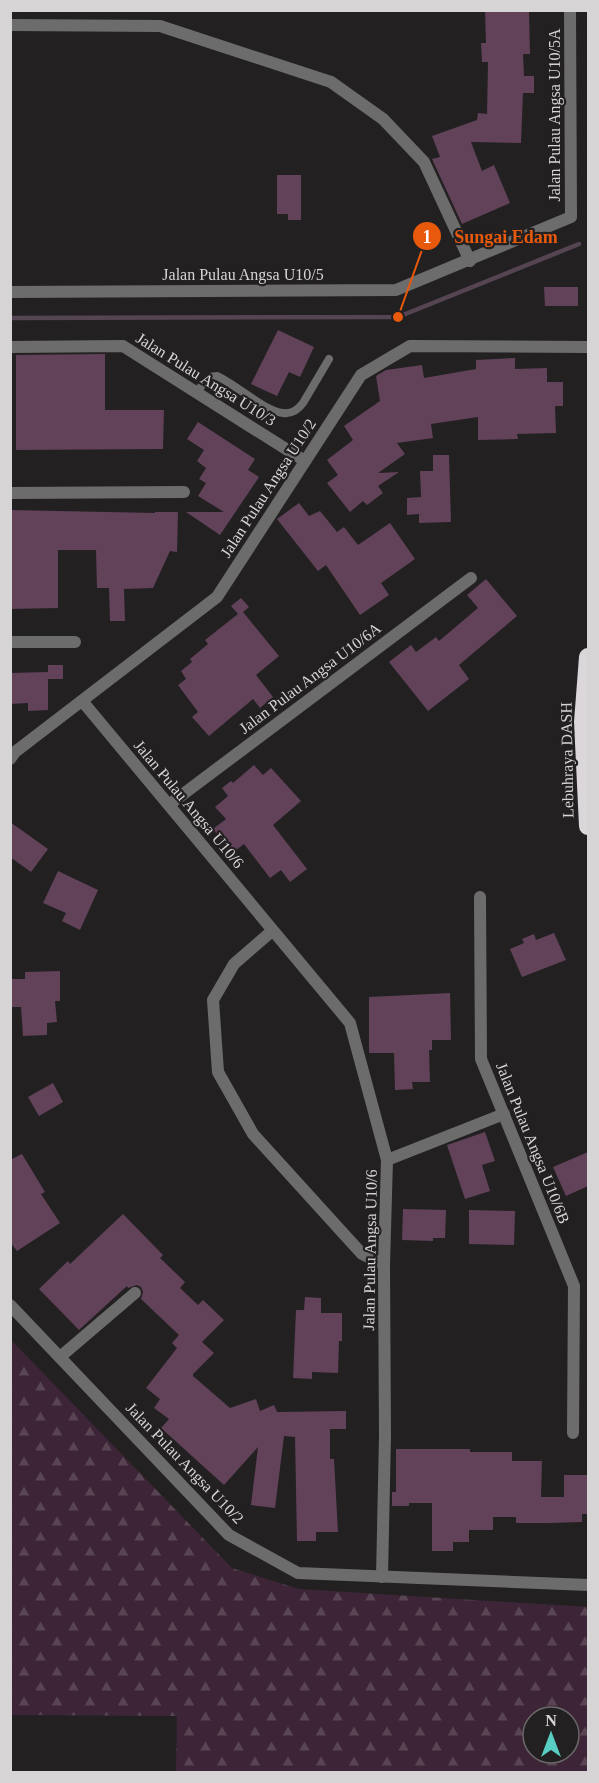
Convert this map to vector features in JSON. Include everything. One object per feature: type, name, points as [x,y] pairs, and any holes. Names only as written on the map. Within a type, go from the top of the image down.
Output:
[{"type":"highway","name":"Lebuhraya DASH","points":[[588,657],[583,722],[588,826]]},
{"type":"street","name":"Jalan Pulau Angsa U10/5A","points":[[470,261],[572,217],[570,10]]},
{"type":"street","points":[[10,25],[160,26],[331,82],[383,119],[424,162],[470,261]]},
{"type":"street","name":"Jalan Pulau Angsa U10/5","points":[[10,292],[396,290],[470,261]]},
{"type":"street","name":"Jalan Pulau Angsa U10/3","points":[[10,347],[123,346],[305,461]]},
{"type":"street","name":"Jalan Pulau Angsa U10/2","points":[[10,759],[15,752],[217,597],[361,375],[410,346],[588,347]]},
{"type":"street","points":[[10,493],[184,492]]},
{"type":"street","name":"Jalan Pulau Angsa U10/6A","points":[[170,804],[471,578]]},
{"type":"street","points":[[10,642],[75,642]]},
{"type":"street","name":"Jalan Pulau Angsa U10/6","points":[[83,702],[350,1023],[387,1160],[384,1265],[386,1435],[382,1576]]},
{"type":"street","name":"Jalan Pulau Angsa U10/6B","points":[[480,897],[481,1059],[574,1286],[573,1434]]},
{"type":"street","points":[[272,931],[234,964],[213,1000],[218,1072],[253,1134],[362,1254],[384,1265]]},
{"type":"street","points":[[387,1160],[504,1114]]},
{"type":"street","points":[[60,1357],[135,1293]]},
{"type":"street","name":"Jalan Pulau Angsa U10/2","points":[[10,1305],[229,1535],[298,1573],[588,1585]]},
{"type":"lane","points":[[196,392],[210,377],[217,376],[273,410],[286,414],[299,408],[303,403],[329,359]]},
{"type":"green space","points":[[11,1340],[232,1568],[299,1589],[588,1607],[588,1772],[176,1772],[177,1716],[11,1715]]},
{"type":"building","points":[[485,10],[529,10],[530,54],[523,54],[524,76],[534,76],[534,93],[523,93],[521,143],[471,142],[482,171],[494,165],[510,203],[462,224],[432,159],[440,157],[432,136],[477,120],[478,113],[487,114],[488,62],[482,62],[481,43],[486,43]]},
{"type":"building","points":[[277,175],[301,175],[301,220],[288,220],[288,214],[277,214]]},
{"type":"building","points":[[544,287],[578,287],[578,306],[545,306]]},
{"type":"building","points":[[278,330],[314,347],[300,377],[289,372],[277,396],[251,384]]},
{"type":"building","points":[[105,354],[105,410],[164,410],[163,449],[16,450],[16,355]]},
{"type":"building","points":[[515,358],[515,369],[547,368],[547,382],[563,382],[563,406],[555,406],[556,433],[517,434],[518,439],[478,440],[478,417],[431,424],[433,438],[397,443],[405,454],[378,473],[399,472],[378,486],[383,493],[367,505],[363,501],[350,512],[327,483],[338,475],[327,460],[353,440],[344,426],[380,401],[376,376],[386,370],[422,365],[424,378],[476,369],[476,360]]},
{"type":"building","points":[[198,422],[255,459],[248,470],[259,477],[220,535],[186,512],[224,512],[198,496],[206,483],[199,479],[206,468],[197,461],[204,450],[187,439]]},
{"type":"building","points":[[433,455],[449,455],[451,522],[419,523],[419,514],[407,515],[407,498],[421,497],[420,471],[433,471]]},
{"type":"building","points":[[299,503],[309,516],[320,511],[337,532],[344,527],[358,545],[390,523],[415,559],[381,583],[389,595],[360,615],[326,565],[318,571],[277,519]]},
{"type":"building","points":[[10,510],[178,512],[177,552],[170,551],[153,588],[124,589],[125,621],[110,621],[109,588],[97,588],[96,550],[58,550],[58,608],[10,609]]},
{"type":"building","points":[[486,579],[517,616],[459,665],[469,679],[428,711],[389,662],[411,645],[416,652],[436,637],[439,641],[478,608],[467,595]]},
{"type":"building","points":[[241,598],[249,607],[243,612],[279,656],[256,675],[273,697],[260,708],[253,699],[209,736],[192,717],[198,712],[178,685],[186,679],[181,671],[192,662],[190,659],[208,644],[205,640],[238,614],[231,606]]},
{"type":"building","points":[[48,665],[63,665],[63,679],[48,679]]},
{"type":"building","points":[[48,672],[48,710],[28,711],[28,703],[10,704],[10,673]]},
{"type":"building","points":[[254,765],[263,775],[271,768],[301,801],[273,825],[307,869],[290,882],[281,870],[270,878],[244,844],[232,853],[213,829],[226,819],[215,807],[228,796],[222,788],[231,781],[233,783]]},
{"type":"building","points":[[10,822],[48,849],[31,872],[10,857]]},
{"type":"building","points":[[58,871],[98,890],[80,930],[62,921],[66,913],[43,903]]},
{"type":"building","points":[[554,933],[566,960],[522,977],[510,949],[524,943],[522,939],[534,934],[536,940]]},
{"type":"building","points":[[60,971],[60,1001],[55,1001],[57,1022],[47,1023],[47,1035],[23,1036],[21,1007],[10,1007],[10,979],[25,979],[25,972]]},
{"type":"building","points":[[450,993],[451,1040],[432,1040],[432,1050],[429,1050],[430,1082],[412,1082],[413,1089],[395,1090],[394,1053],[369,1053],[369,997]]},
{"type":"building","points":[[53,1083],[63,1102],[39,1116],[28,1097]]},
{"type":"building","points":[[485,1132],[495,1161],[482,1165],[490,1191],[465,1199],[447,1145]]},
{"type":"building","points":[[588,1152],[588,1186],[566,1196],[553,1167]]},
{"type":"building","points":[[22,1154],[45,1192],[41,1194],[60,1223],[17,1251],[10,1242],[10,1160]]},
{"type":"building","points":[[403,1209],[446,1210],[445,1238],[433,1238],[433,1241],[402,1240]]},
{"type":"building","points":[[469,1210],[515,1211],[514,1245],[469,1244]]},
{"type":"building","points":[[123,1214],[163,1255],[160,1258],[185,1282],[180,1288],[198,1305],[203,1300],[224,1320],[202,1342],[214,1353],[193,1376],[230,1408],[256,1399],[260,1411],[274,1405],[277,1412],[346,1411],[346,1429],[330,1429],[330,1459],[334,1459],[338,1532],[316,1532],[316,1541],[297,1541],[295,1437],[284,1436],[275,1508],[251,1505],[258,1447],[224,1485],[161,1428],[169,1419],[154,1408],[160,1399],[146,1388],[177,1348],[172,1343],[179,1335],[141,1299],[143,1292],[141,1287],[137,1285],[128,1288],[127,1286],[79,1330],[39,1289],[68,1261],[70,1264]]},
{"type":"building","points":[[305,1297],[321,1298],[321,1313],[342,1313],[342,1341],[339,1341],[338,1373],[312,1372],[312,1379],[293,1378],[296,1310],[304,1310]]},
{"type":"building","points":[[396,1449],[470,1449],[470,1452],[512,1452],[512,1461],[542,1461],[541,1497],[564,1497],[564,1475],[588,1475],[588,1514],[582,1514],[582,1522],[551,1523],[516,1523],[516,1517],[493,1517],[493,1530],[469,1530],[469,1542],[453,1542],[453,1551],[432,1551],[432,1503],[392,1506],[392,1492],[396,1492]]},
{"type":"waterway","points":[[10,318],[398,317],[579,244]]},
{"type":"place","name":"Sungai Edam","points":[[398,317]]}]
